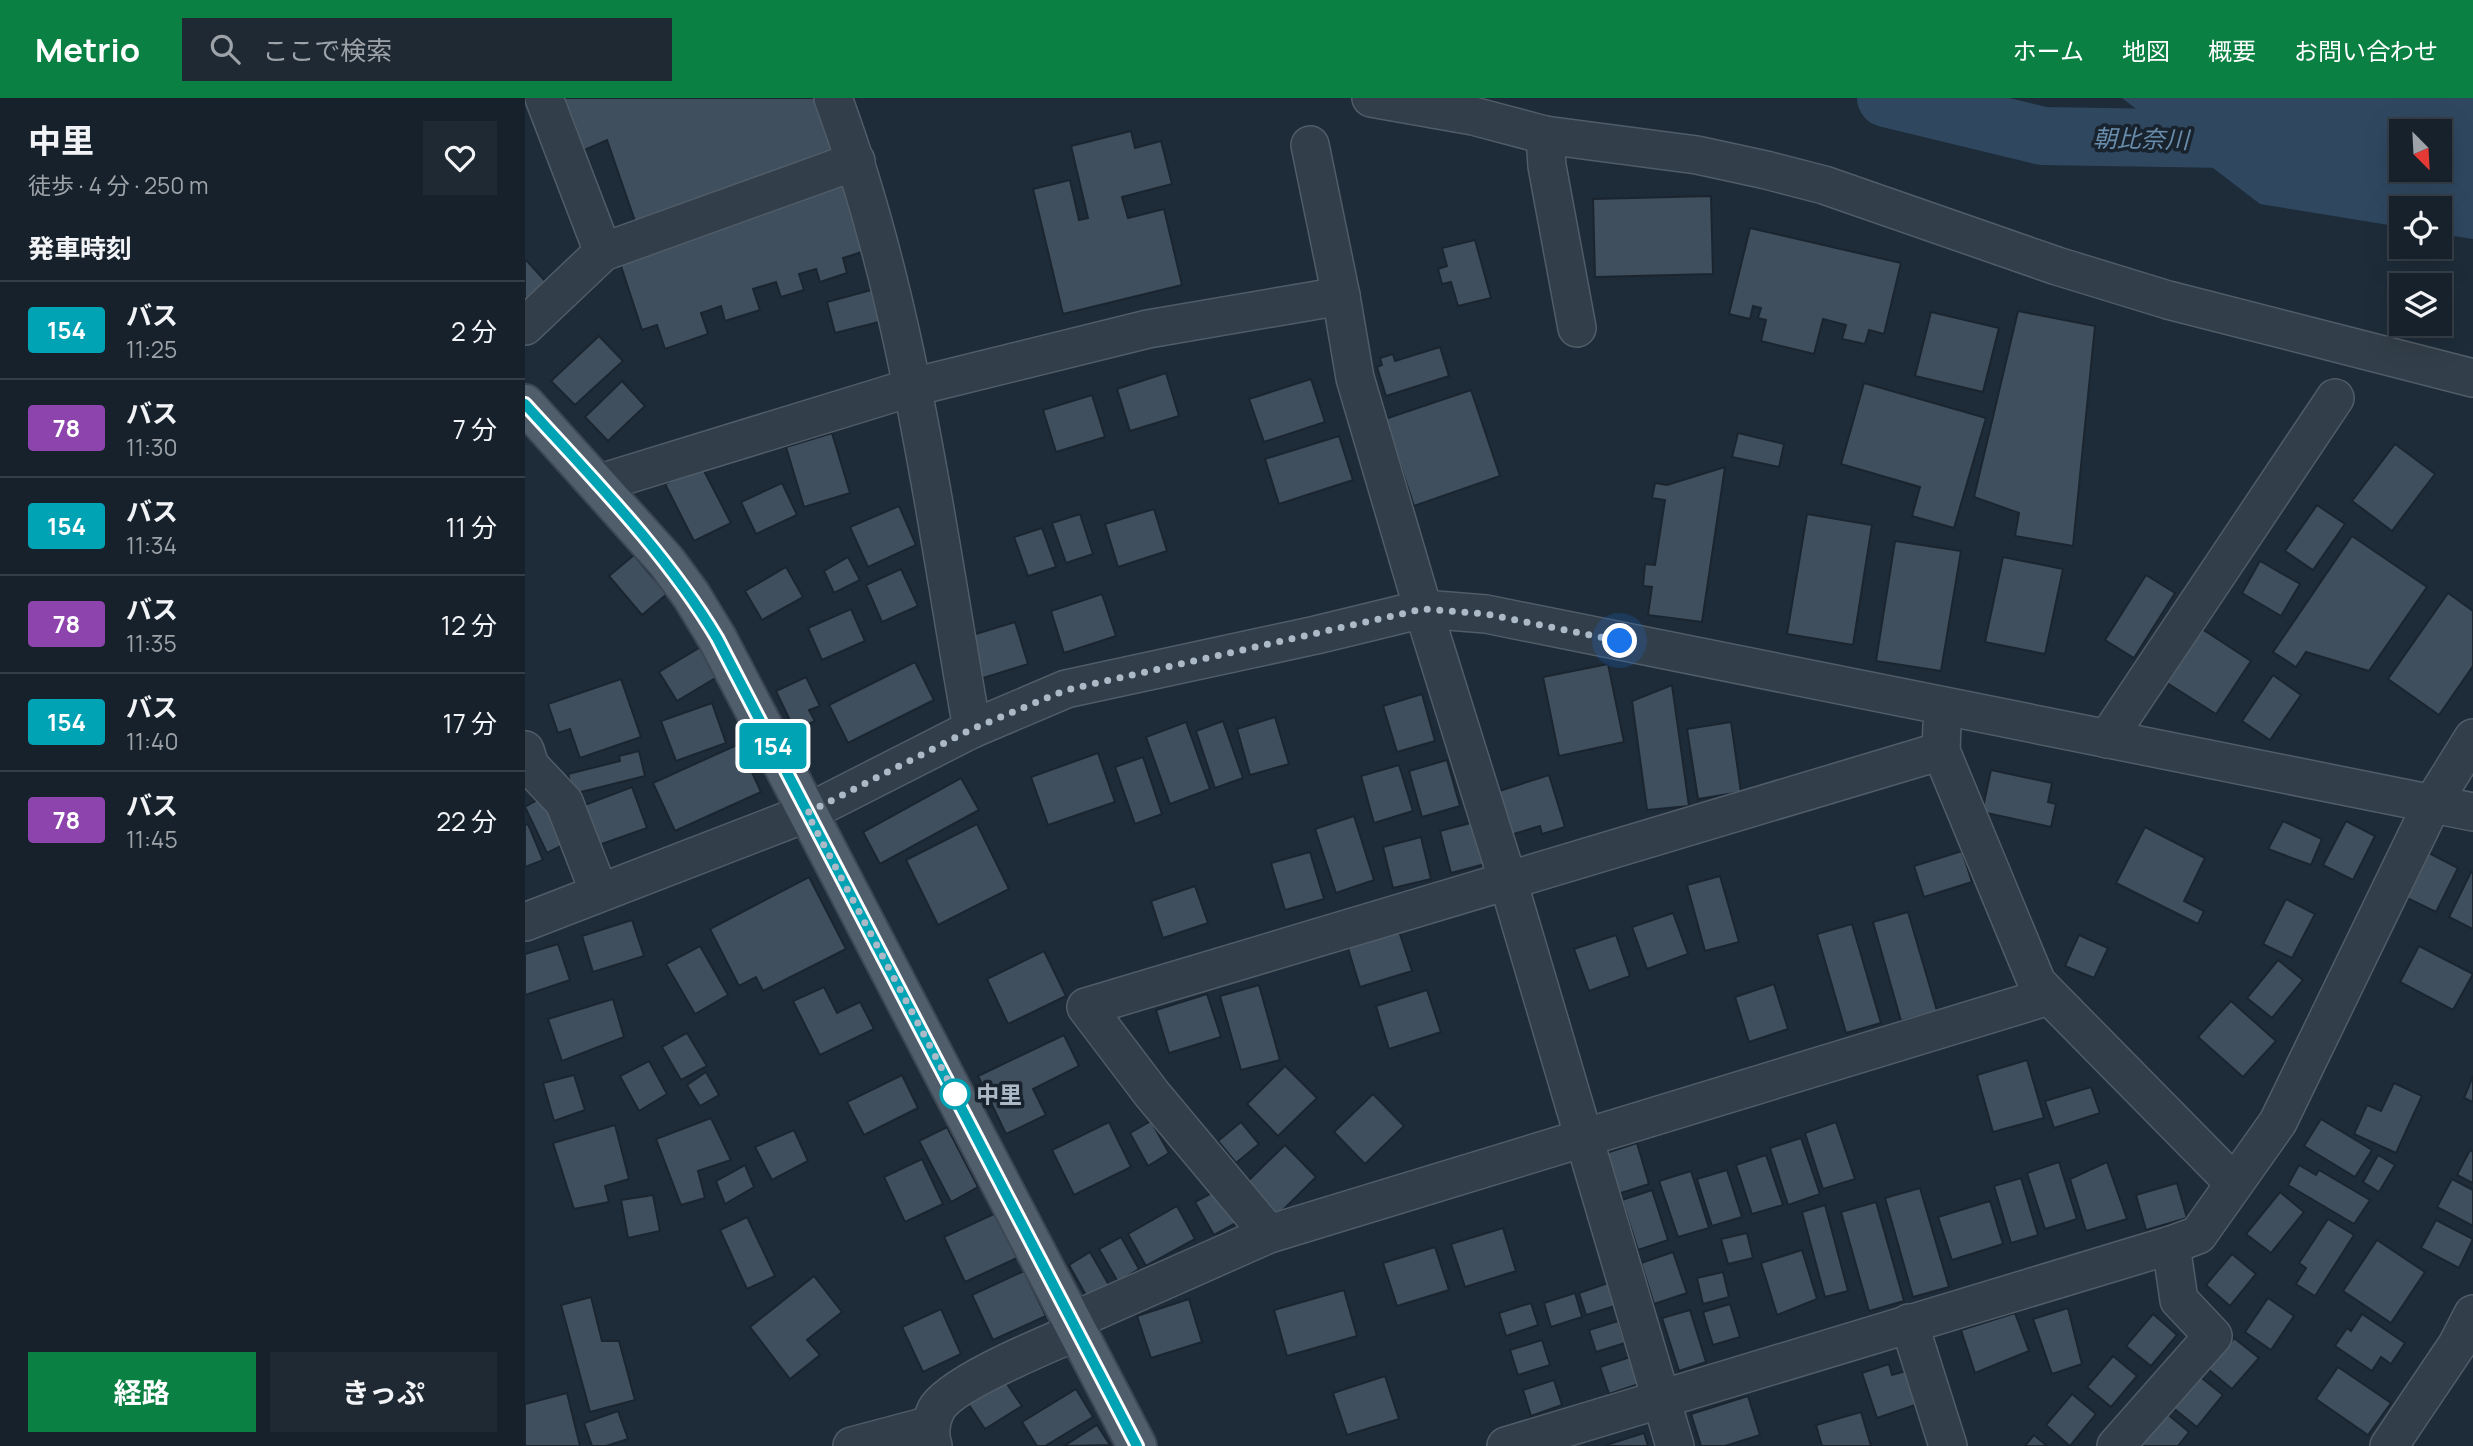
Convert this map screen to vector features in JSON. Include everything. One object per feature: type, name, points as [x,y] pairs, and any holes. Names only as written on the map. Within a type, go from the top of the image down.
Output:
[{"type":"main road","points":[[525,404],[666,561],[717,638],[1137,1446]]},
{"type":"street","points":[[544,98],[603,252]]},
{"type":"street","points":[[832,98],[856,161],[913,387],[972,729]]},
{"type":"street","points":[[1371,98],[1473,116],[1545,135],[1697,155],[1824,185],[2057,266],[2168,300],[2473,378]]},
{"type":"street","points":[[1545,135],[1547,166],[1577,328]]},
{"type":"street","points":[[1310,145],[1355,377],[1675,1446]]},
{"type":"street","points":[[525,326],[603,252],[856,161]]},
{"type":"street","points":[[597,484],[913,387],[1149,329],[1341,296]]},
{"type":"street","points":[[2107,739],[2335,397]]},
{"type":"street","points":[[525,922],[807,813],[972,729],[1066,690],[1423,609],[1486,614],[2473,812]]},
{"type":"street","points":[[1943,707],[1941,751],[2037,983],[2234,1182]]},
{"type":"street","points":[[1506,1446],[2198,1235],[2278,1122],[2432,804],[2473,738]]},
{"type":"street","points":[[525,750],[530,766],[564,802],[599,892]]},
{"type":"street","points":[[1269,1234],[1152,1094],[1086,1007],[1941,751]]},
{"type":"street","points":[[852,1446],[932,1436],[937,1407],[970,1381],[1075,1326],[1269,1234],[2049,996]]},
{"type":"street","points":[[2116,1446],[2213,1336],[2179,1300],[2171,1245]]},
{"type":"street","points":[[1909,1323],[1948,1446]]},
{"type":"street","points":[[2389,1446],[2468,1338]]},
{"type":"water","points":[[2122,98],[2473,98],[2473,239],[2452,236],[2452,196],[2389,196],[2389,225],[2260,204]]},
{"type":"building","points":[[557,98],[817,98],[835,152],[635,221],[607,140],[580,152]]},
{"type":"building","points":[[1131,131],[1135,148],[1161,141],[1172,184],[1122,197],[1128,218],[1164,209],[1182,285],[1063,314],[1033,189],[1070,180],[1079,220],[1088,218],[1071,146]]},
{"type":"building","points":[[846,182],[868,250],[843,258],[847,273],[820,282],[816,269],[799,274],[804,290],[781,297],[776,282],[753,289],[760,310],[725,321],[721,306],[701,313],[708,334],[665,349],[657,325],[642,330],[618,257]]},
{"type":"building","points":[[1711,196],[1713,274],[1595,277],[1593,199]]},
{"type":"building","points":[[1750,228],[1901,263],[1884,334],[1869,330],[1865,344],[1842,339],[1846,325],[1823,319],[1814,354],[1761,341],[1766,320],[1758,318],[1761,308],[1753,306],[1750,319],[1729,314]]},
{"type":"building","points":[[1475,240],[1491,298],[1458,306],[1451,282],[1442,284],[1438,269],[1447,266],[1442,248]]},
{"type":"building","points":[[525,259],[548,284],[525,306]]},
{"type":"building","points":[[875,289],[883,321],[835,333],[827,302]]},
{"type":"building","points":[[2018,311],[2095,326],[2073,546],[2015,536],[2019,513],[1974,497]]},
{"type":"building","points":[[1931,312],[1999,328],[1983,392],[1915,376]]},
{"type":"building","points":[[599,336],[623,361],[575,405],[551,381]]},
{"type":"building","points":[[1440,347],[1449,376],[1386,396],[1377,367],[1382,365],[1380,358],[1393,354],[1395,361]]},
{"type":"building","points":[[1166,373],[1179,416],[1130,431],[1117,389]]},
{"type":"building","points":[[1311,379],[1325,422],[1264,442],[1249,399]]},
{"type":"building","points":[[622,381],[645,406],[608,441],[585,417]]},
{"type":"building","points":[[1864,383],[1986,418],[1954,528],[1912,516],[1920,487],[1841,464]]},
{"type":"building","points":[[1471,390],[1500,476],[1414,506],[1385,419]]},
{"type":"building","points":[[1092,395],[1105,437],[1056,452],[1043,410]]},
{"type":"building","points":[[832,433],[850,493],[804,507],[786,447]]},
{"type":"building","points":[[1738,433],[1784,444],[1779,467],[1732,457]]},
{"type":"building","points":[[1339,436],[1353,480],[1279,504],[1265,459]]},
{"type":"building","points":[[2395,444],[2435,474],[2392,531],[2352,501]]},
{"type":"building","points":[[701,465],[731,523],[694,541],[665,484]]},
{"type":"building","points":[[1725,467],[1702,622],[1648,615],[1652,587],[1643,586],[1645,564],[1655,565],[1665,500],[1652,498],[1655,483],[1667,485]]},
{"type":"building","points":[[782,483],[797,515],[756,534],[741,502]]},
{"type":"building","points":[[2317,505],[2345,524],[2313,570],[2285,551]]},
{"type":"building","points":[[899,506],[916,545],[868,567],[850,527]]},
{"type":"building","points":[[1154,509],[1167,551],[1118,567],[1105,524]]},
{"type":"building","points":[[1080,514],[1093,554],[1066,563],[1052,523]]},
{"type":"building","points":[[1807,514],[1872,525],[1853,645],[1787,634]]},
{"type":"building","points":[[1042,528],[1056,567],[1028,576],[1014,537]]},
{"type":"building","points":[[2352,536],[2427,587],[2369,671],[2306,652],[2296,667],[2273,652]]},
{"type":"building","points":[[1895,541],[1961,551],[1941,671],[1876,661]]},
{"type":"building","points":[[634,555],[667,594],[642,615],[609,576]]},
{"type":"building","points":[[848,557],[860,580],[834,593],[824,571]]},
{"type":"building","points":[[2003,557],[2063,569],[2045,654],[1985,642]]},
{"type":"building","points":[[2260,561],[2300,584],[2281,616],[2242,593]]},
{"type":"building","points":[[786,567],[803,597],[762,620],[745,591]]},
{"type":"building","points":[[901,569],[918,606],[882,622],[866,585]]},
{"type":"building","points":[[2146,575],[2175,593],[2134,658],[2105,640]]},
{"type":"building","points":[[2448,593],[2473,611],[2473,666],[2439,715],[2388,679]]},
{"type":"building","points":[[1102,594],[1116,636],[1064,653],[1051,611]]},
{"type":"building","points":[[851,609],[865,641],[822,660],[808,628]]},
{"type":"building","points":[[1015,622],[1028,664],[980,679],[966,637]]},
{"type":"building","points":[[2199,627],[2251,661],[2216,714],[2164,681]]},
{"type":"building","points":[[704,645],[722,674],[677,701],[659,672]]},
{"type":"building","points":[[915,662],[934,700],[848,743],[829,705]]},
{"type":"building","points":[[1608,664],[1624,742],[1559,756],[1543,677]]},
{"type":"building","points":[[2273,675],[2301,695],[2270,740],[2242,721]]},
{"type":"building","points":[[806,677],[820,706],[809,710],[815,721],[795,731],[776,691]]},
{"type":"building","points":[[621,679],[641,737],[580,758],[570,729],[558,733],[548,704]]},
{"type":"building","points":[[1672,685],[1689,806],[1647,810],[1632,701]]},
{"type":"building","points":[[1422,694],[1435,741],[1397,752],[1383,706]]},
{"type":"building","points":[[712,703],[726,743],[676,761],[661,721]]},
{"type":"building","points":[[1275,717],[1289,764],[1250,775],[1237,729]]},
{"type":"building","points":[[1223,721],[1243,778],[1215,788],[1196,731]]},
{"type":"building","points":[[1186,722],[1210,789],[1170,804],[1146,737]]},
{"type":"building","points":[[1731,722],[1741,792],[1698,799],[1687,729]]},
{"type":"building","points":[[739,744],[761,792],[675,831],[653,783]]},
{"type":"building","points":[[639,751],[645,776],[573,794],[568,774],[620,761],[619,756]]},
{"type":"building","points":[[1098,753],[1115,802],[1048,825],[1031,777]]},
{"type":"building","points":[[1143,757],[1162,814],[1135,824],[1115,767]]},
{"type":"building","points":[[1447,760],[1460,806],[1422,817],[1409,771]]},
{"type":"building","points":[[1399,765],[1413,811],[1374,823],[1361,776]]},
{"type":"building","points":[[1991,770],[2052,783],[2048,802],[2056,804],[2051,827],[1982,812]]},
{"type":"building","points":[[1549,775],[1565,827],[1542,834],[1540,826],[1507,836],[1493,793]]},
{"type":"building","points":[[961,778],[979,810],[880,864],[863,832]]},
{"type":"building","points":[[632,787],[647,828],[596,846],[582,806]]},
{"type":"building","points":[[544,796],[567,843],[547,853],[525,807]]},
{"type":"building","points":[[1354,816],[1374,880],[1336,893],[1315,829]]},
{"type":"building","points":[[1478,821],[1489,863],[1451,873],[1440,831]]},
{"type":"building","points":[[2283,821],[2322,839],[2311,865],[2268,849]]},
{"type":"building","points":[[2346,821],[2375,836],[2353,880],[2323,865]]},
{"type":"building","points":[[528,824],[543,860],[525,867],[525,825]]},
{"type":"building","points":[[977,824],[1009,889],[938,925],[906,860]]},
{"type":"building","points":[[2145,827],[2205,858],[2184,901],[2204,911],[2198,924],[2116,883]]},
{"type":"building","points":[[1421,837],[1431,879],[1393,888],[1383,847]]},
{"type":"building","points":[[1962,851],[1972,882],[1924,897],[1914,866]]},
{"type":"building","points":[[1310,852],[1324,899],[1285,910],[1271,863]]},
{"type":"building","points":[[2429,853],[2458,868],[2436,912],[2407,898]]},
{"type":"building","points":[[2471,872],[2473,873],[2473,929],[2449,917]]},
{"type":"building","points":[[1720,876],[1739,942],[1705,951],[1687,885]]},
{"type":"building","points":[[809,877],[846,949],[763,991],[756,977],[739,986],[710,929]]},
{"type":"building","points":[[1195,886],[1208,923],[1163,938],[1151,901]]},
{"type":"building","points":[[2286,899],[2315,914],[2292,958],[2263,944]]},
{"type":"building","points":[[1908,912],[1937,1011],[1901,1021],[1873,922]]},
{"type":"building","points":[[1673,913],[1688,954],[1647,969],[1632,927]]},
{"type":"building","points":[[632,920],[644,956],[593,972],[582,936]]},
{"type":"building","points":[[1852,924],[1881,1023],[1846,1033],[1817,934]]},
{"type":"building","points":[[1398,928],[1412,971],[1360,987],[1347,945]]},
{"type":"building","points":[[1616,935],[1630,976],[1589,991],[1574,949]]},
{"type":"building","points":[[2079,935],[2108,948],[2094,978],[2065,966]]},
{"type":"building","points":[[558,944],[570,980],[525,995],[525,954]]},
{"type":"building","points":[[700,946],[728,995],[695,1014],[666,964]]},
{"type":"building","points":[[2419,946],[2473,974],[2453,1010],[2400,982]]},
{"type":"building","points":[[1044,951],[1066,996],[1008,1024],[987,979]]},
{"type":"building","points":[[2278,960],[2303,980],[2272,1018],[2247,998]]},
{"type":"building","points":[[1774,984],[1788,1029],[1749,1042],[1735,997]]},
{"type":"building","points":[[1259,985],[1280,1060],[1241,1070],[1220,996]]},
{"type":"building","points":[[824,987],[837,1013],[860,1002],[874,1029],[820,1055],[793,1001]]},
{"type":"building","points":[[1427,990],[1441,1032],[1389,1049],[1376,1006]]},
{"type":"building","points":[[1207,994],[1221,1037],[1169,1053],[1156,1010]]},
{"type":"building","points":[[613,999],[624,1037],[562,1061],[548,1019]]},
{"type":"building","points":[[2231,1001],[2276,1041],[2243,1077],[2198,1037]]},
{"type":"building","points":[[687,1033],[707,1066],[681,1080],[662,1047]]},
{"type":"building","points":[[1064,1035],[1079,1066],[1033,1089],[1046,1115],[1006,1134],[978,1076]]},
{"type":"building","points":[[2027,1060],[2044,1118],[1993,1132],[1977,1075]]},
{"type":"building","points":[[649,1061],[667,1094],[639,1111],[620,1076]]},
{"type":"building","points":[[1285,1066],[1317,1098],[1278,1136],[1247,1104]]},
{"type":"building","points":[[706,1072],[719,1095],[700,1106],[687,1085]]},
{"type":"building","points":[[574,1075],[585,1110],[554,1121],[543,1083]]},
{"type":"building","points":[[902,1075],[918,1108],[864,1135],[847,1102]]},
{"type":"building","points":[[2473,1076],[2473,1102],[2464,1098]]},
{"type":"building","points":[[2394,1083],[2422,1096],[2396,1153],[2354,1134],[2367,1105],[2381,1111]]},
{"type":"building","points":[[2091,1087],[2100,1113],[2054,1128],[2045,1101]]},
{"type":"building","points":[[1373,1094],[1404,1126],[1365,1164],[1334,1132]]},
{"type":"building","points":[[711,1118],[731,1160],[698,1171],[705,1198],[681,1205],[656,1139]]},
{"type":"building","points":[[2321,1119],[2372,1150],[2355,1177],[2304,1146]]},
{"type":"building","points":[[1151,1121],[1169,1153],[1148,1166],[1130,1133]]},
{"type":"building","points":[[1109,1122],[1131,1167],[1074,1195],[1052,1150]]},
{"type":"building","points":[[1241,1122],[1259,1144],[1236,1163],[1218,1141]]},
{"type":"building","points":[[1836,1122],[1855,1179],[1823,1189],[1805,1133]]},
{"type":"building","points":[[615,1125],[629,1179],[605,1186],[609,1202],[574,1209],[553,1143]]},
{"type":"building","points":[[947,1127],[978,1187],[951,1202],[919,1141]]},
{"type":"building","points":[[794,1130],[808,1161],[772,1180],[755,1147]]},
{"type":"building","points":[[1801,1138],[1820,1194],[1788,1205],[1770,1148]]},
{"type":"building","points":[[1637,1143],[1649,1184],[1618,1194],[1606,1153]]},
{"type":"building","points":[[1285,1145],[1316,1177],[1278,1215],[1246,1183]]},
{"type":"building","points":[[2470,1150],[2473,1152],[2473,1183],[2457,1175]]},
{"type":"building","points":[[1766,1155],[1783,1205],[1752,1214],[1736,1165]]},
{"type":"building","points":[[2378,1155],[2395,1165],[2379,1192],[2363,1182]]},
{"type":"building","points":[[922,1159],[943,1204],[905,1222],[884,1177]]},
{"type":"building","points":[[2059,1162],[2077,1219],[2045,1229],[2027,1173]]},
{"type":"building","points":[[2107,1162],[2127,1219],[2086,1231],[2070,1179]]},
{"type":"building","points":[[745,1165],[754,1187],[725,1204],[716,1181]]},
{"type":"building","points":[[2299,1165],[2316,1175],[2319,1170],[2370,1200],[2354,1224],[2288,1185]]},
{"type":"building","points":[[1727,1170],[1742,1217],[1712,1226],[1697,1179]]},
{"type":"building","points":[[1691,1171],[1709,1228],[1678,1237],[1659,1181]]},
{"type":"building","points":[[2021,1178],[2038,1235],[2011,1243],[1994,1186]]},
{"type":"building","points":[[2452,1179],[2473,1190],[2473,1226],[2437,1207]]},
{"type":"building","points":[[2177,1183],[2187,1218],[2146,1230],[2136,1195]]},
{"type":"building","points":[[1920,1188],[1949,1287],[1913,1297],[1885,1198]]},
{"type":"building","points":[[1217,1190],[1236,1223],[1214,1235],[1195,1202]]},
{"type":"building","points":[[1652,1190],[1668,1240],[1638,1250],[1622,1200]]},
{"type":"building","points":[[2280,1192],[2304,1212],[2271,1253],[2246,1234]]},
{"type":"building","points":[[653,1195],[660,1231],[628,1238],[621,1200]]},
{"type":"building","points":[[1990,1201],[2003,1244],[1952,1260],[1938,1217]]},
{"type":"building","points":[[1876,1202],[1904,1301],[1869,1311],[1841,1212]]},
{"type":"building","points":[[1825,1205],[1848,1291],[1825,1297],[1802,1212]]},
{"type":"building","points":[[1177,1206],[1195,1239],[1146,1266],[1128,1234]]},
{"type":"building","points":[[996,1213],[1017,1258],[965,1282],[944,1237]]},
{"type":"building","points":[[747,1217],[775,1276],[747,1289],[720,1230]]},
{"type":"building","points":[[2328,1219],[2354,1235],[2315,1296],[2296,1284],[2306,1268],[2299,1263]]},
{"type":"building","points":[[2436,1220],[2473,1239],[2459,1268],[2421,1248]]},
{"type":"building","points":[[1503,1228],[1516,1271],[1465,1287],[1451,1244]]},
{"type":"building","points":[[1747,1233],[1753,1258],[1728,1264],[1721,1239]]},
{"type":"building","points":[[1121,1237],[1139,1269],[1118,1282],[1099,1249]]},
{"type":"building","points":[[2377,1240],[2425,1272],[2391,1323],[2343,1291]]},
{"type":"building","points":[[1435,1247],[1449,1290],[1397,1306],[1383,1263]]},
{"type":"building","points":[[1802,1250],[1817,1299],[1777,1315],[1761,1263]]},
{"type":"building","points":[[1090,1252],[1109,1285],[1087,1297],[1069,1265]]},
{"type":"building","points":[[1673,1252],[1687,1293],[1654,1304],[1641,1263]]},
{"type":"building","points":[[2232,1254],[2256,1274],[2230,1306],[2206,1285]]},
{"type":"building","points":[[1024,1271],[1046,1316],[993,1340],[972,1295]]},
{"type":"building","points":[[1723,1272],[1729,1297],[1703,1304],[1697,1278]]},
{"type":"building","points":[[814,1276],[842,1312],[807,1340],[820,1355],[790,1379],[750,1327]]},
{"type":"building","points":[[1611,1282],[1618,1305],[1586,1315],[1579,1293]]},
{"type":"building","points":[[1344,1290],[1357,1336],[1287,1356],[1274,1310]]},
{"type":"building","points":[[1575,1293],[1582,1317],[1551,1327],[1544,1303]]},
{"type":"building","points":[[591,1297],[602,1341],[619,1341],[635,1400],[590,1412],[561,1305]]},
{"type":"building","points":[[2268,1298],[2294,1316],[2271,1350],[2245,1332]]},
{"type":"building","points":[[1189,1299],[1202,1342],[1151,1358],[1137,1316]]},
{"type":"building","points":[[1531,1303],[1538,1325],[1506,1336],[1499,1313]]},
{"type":"building","points":[[1730,1304],[1740,1337],[1713,1345],[1703,1312]]},
{"type":"building","points":[[2068,1308],[2082,1364],[2052,1374],[2033,1319]]},
{"type":"building","points":[[941,1309],[961,1354],[923,1372],[902,1327]]},
{"type":"building","points":[[1690,1310],[1706,1362],[1679,1371],[1662,1318]]},
{"type":"building","points":[[2015,1313],[2029,1351],[1975,1373],[1961,1330]]},
{"type":"building","points":[[2153,1314],[2177,1335],[2151,1366],[2126,1346]]},
{"type":"building","points":[[2362,1314],[2405,1343],[2391,1364],[2381,1357],[2372,1371],[2335,1346],[2347,1328],[2351,1331]]},
{"type":"building","points":[[1618,1321],[1625,1343],[1596,1352],[1589,1330]]},
{"type":"building","points":[[2234,1338],[2259,1358],[2232,1389],[2208,1369]]},
{"type":"building","points":[[1542,1340],[1550,1365],[1518,1375],[1510,1350]]},
{"type":"building","points":[[2113,1356],[2137,1376],[2111,1407],[2087,1387]]},
{"type":"building","points":[[1630,1357],[1639,1384],[1609,1394],[1600,1367]]},
{"type":"building","points":[[1889,1364],[1892,1375],[1913,1369],[1924,1402],[1877,1418],[1862,1373]]},
{"type":"building","points":[[2338,1367],[2391,1403],[2368,1435],[2316,1399]]},
{"type":"building","points":[[2198,1375],[2223,1395],[2197,1427],[2172,1407]]},
{"type":"building","points":[[1385,1376],[1399,1419],[1347,1435],[1333,1393]]},
{"type":"building","points":[[1003,1378],[1022,1406],[985,1429],[967,1402]]},
{"type":"building","points":[[1554,1380],[1562,1405],[1531,1416],[1523,1390]]},
{"type":"building","points":[[1076,1389],[1093,1417],[1045,1446],[1037,1446],[1022,1422]]},
{"type":"building","points":[[567,1393],[580,1446],[525,1446],[525,1404]]},
{"type":"building","points":[[2072,1394],[2096,1414],[2070,1446],[2046,1425]]},
{"type":"building","points":[[1748,1396],[1760,1435],[1725,1446],[1701,1446],[1691,1414]]},
{"type":"building","points":[[618,1411],[628,1439],[606,1446],[592,1446],[584,1423]]},
{"type":"building","points":[[1861,1412],[1871,1446],[1822,1446],[1816,1425]]},
{"type":"building","points":[[2165,1412],[2189,1432],[2178,1446],[2142,1446],[2139,1443]]},
{"type":"building","points":[[1097,1425],[1110,1445],[1064,1446]]},
{"type":"building","points":[[1644,1433],[1648,1446],[1606,1445]]},
{"type":"building","points":[[2034,1435],[2047,1446],[2025,1446]]},
{"type":"waterway","name":"朝比奈川","points":[[1886,98],[2043,136],[2389,142]]},
{"type":"bus line","name":"154","points":[[525,404],[666,561],[717,638],[1137,1446]]},
{"type":"place","name":"中里","points":[[955,1094]]},
{"type":"route","points":[[955,1094],[960,1103],[807,813],[972,729],[1066,690],[1423,609],[1486,614],[1620,641]]}]
